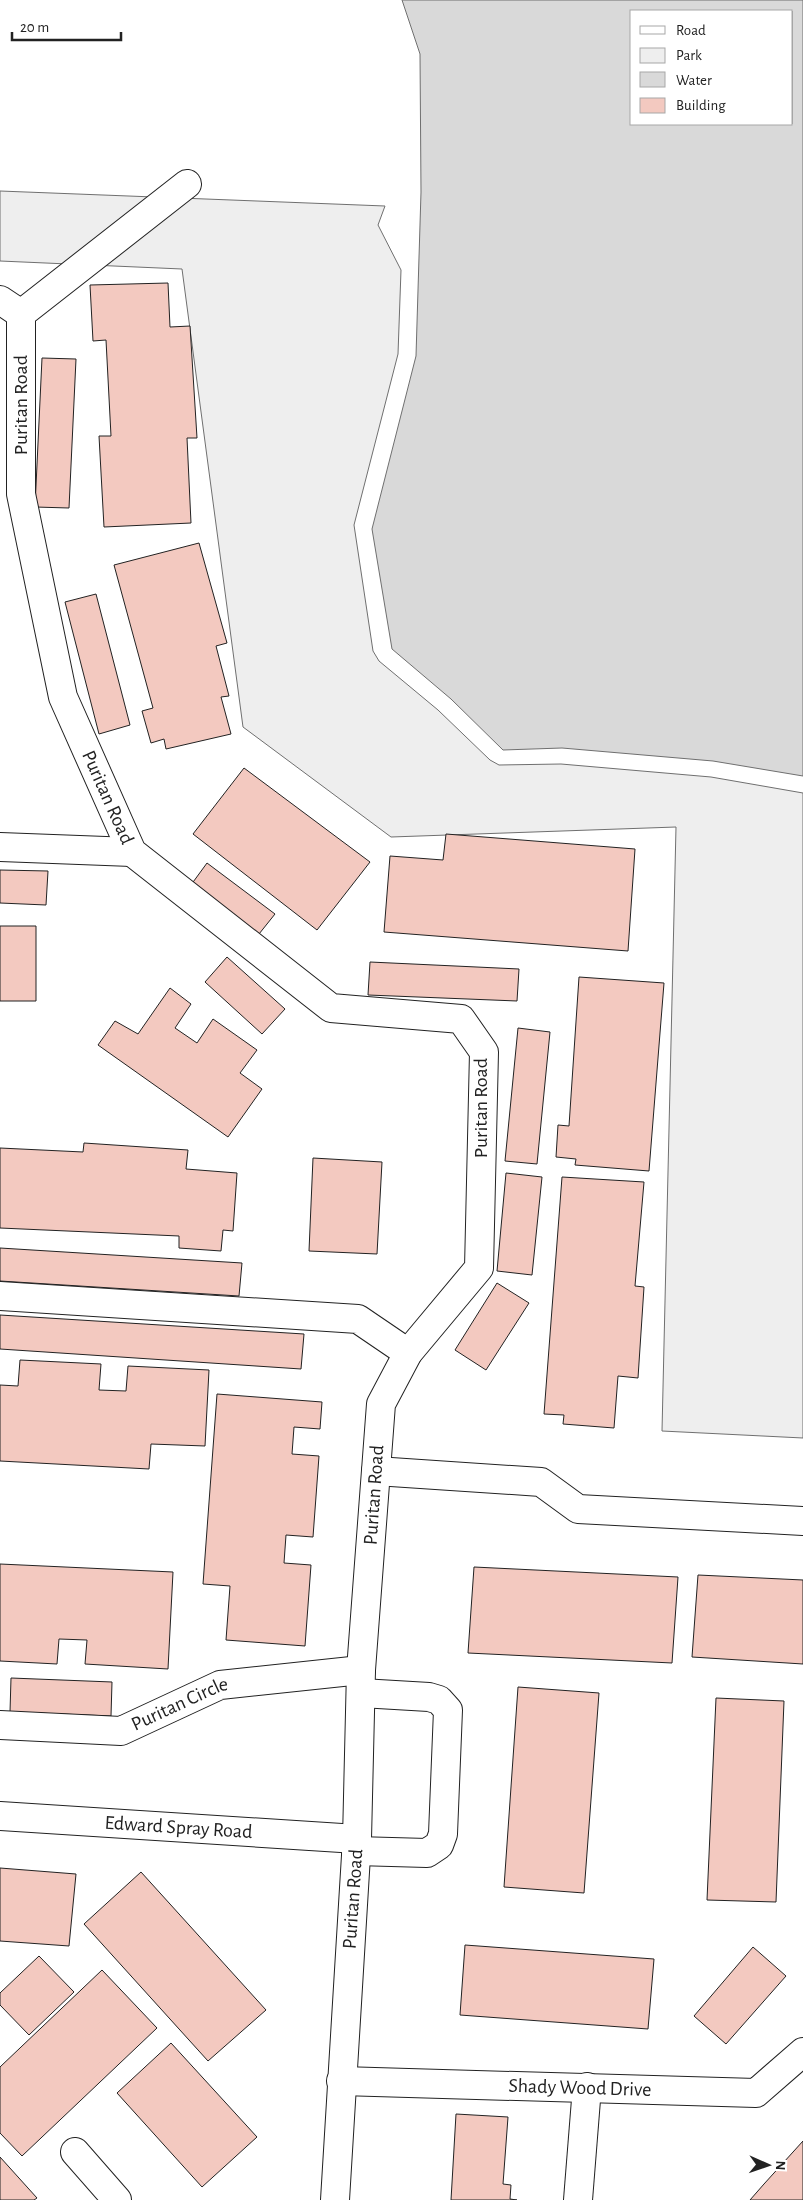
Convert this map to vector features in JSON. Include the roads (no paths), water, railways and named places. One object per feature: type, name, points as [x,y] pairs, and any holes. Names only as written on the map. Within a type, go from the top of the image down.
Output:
[{"type":"street","name":"Puritan Road","points":[[187,184],[10,307],[21,494],[63,697],[132,852],[331,1008],[461,1019],[484,1052],[479,1268],[408,1352],[381,1404],[361,1682],[357,1845],[335,2200]]},
{"type":"street","points":[[0,846],[132,852]]},
{"type":"street","points":[[0,1296],[358,1319],[408,1352]]},
{"type":"street","points":[[376,1471],[541,1482],[578,1509],[803,1521]]},
{"type":"street","name":"Puritan Circle","points":[[0,1725],[121,1731],[220,1685],[361,1682],[440,1700],[448,1710],[443,1834],[439,1845],[427,1853],[357,1845]]},
{"type":"street","name":"Edward Spray Road","points":[[0,1816],[357,1845]]},
{"type":"street","name":"Shady Wood Drive","points":[[341,2081],[756,2093],[803,2052]]},
{"type":"street","points":[[578,2200],[587,2087]]},
{"type":"street","points":[[75,2152],[118,2200]]},
{"type":"water","points":[[402,0],[803,0],[803,776],[713,761],[562,748],[503,750],[451,699],[392,649],[372,529],[416,356],[421,192],[420,54]]}]
